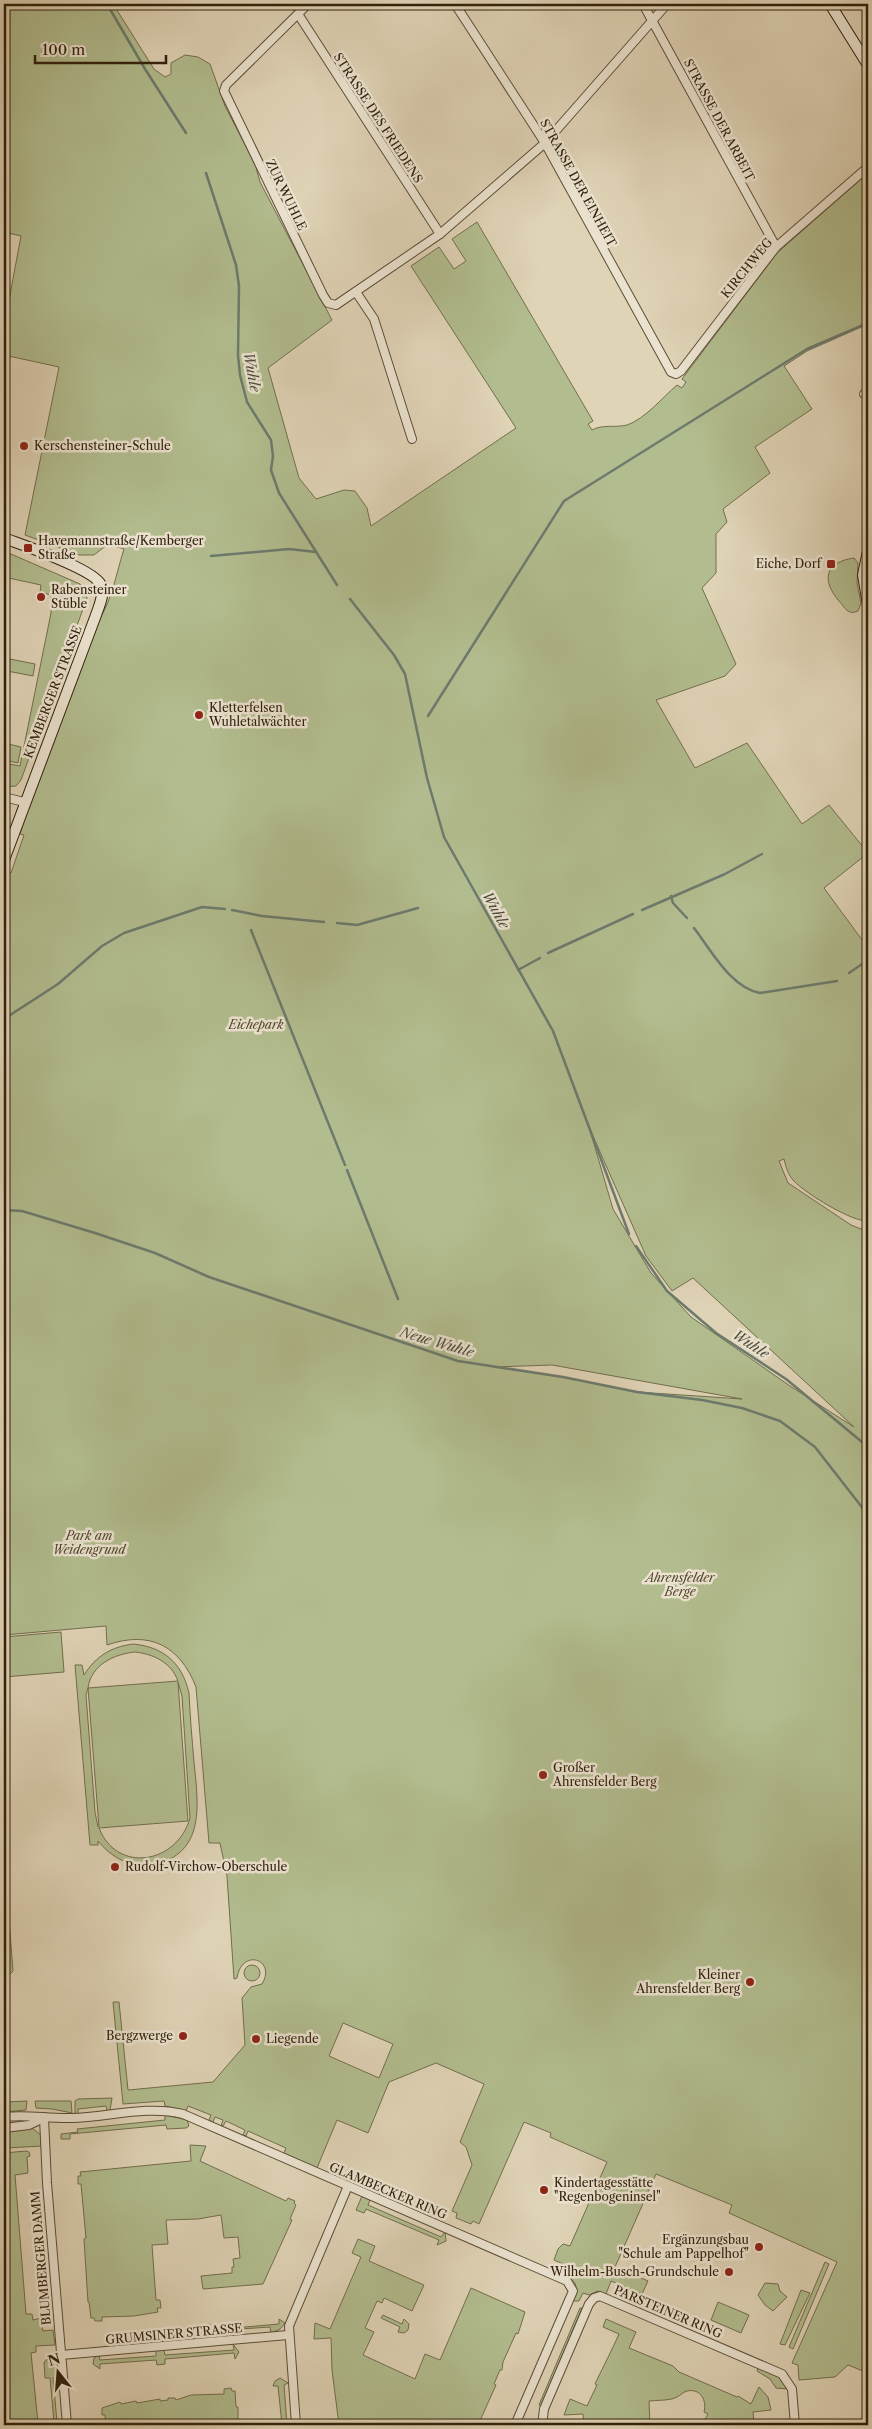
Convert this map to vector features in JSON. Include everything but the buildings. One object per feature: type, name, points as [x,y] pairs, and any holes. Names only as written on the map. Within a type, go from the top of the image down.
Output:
[{"type":"main road","points":[[830,4],[868,65]]},
{"type":"main road","name":"KEMBERGER STRASSE","points":[[4,538],[84,570],[95,577],[102,588],[96,615],[24,802],[4,860]]},
{"type":"main road","points":[[868,551],[863,575],[868,605]]},
{"type":"street","points":[[298,14],[308,4]]},
{"type":"street","name":"STRASSE DER EINHEIT","points":[[455,4],[545,143],[668,371],[676,374]]},
{"type":"street","name":"STRASSE DER ARBEIT","points":[[642,4],[776,248]]},
{"type":"street","points":[[412,439],[374,319],[356,292],[440,234],[545,143],[667,4]]},
{"type":"street","name":"ZUR WUHLE","points":[[298,14],[225,87],[225,96],[328,303],[336,305],[356,292]]},
{"type":"street","name":"STRASSE DES FRIEDENS","points":[[298,14],[440,234]]},
{"type":"street","name":"KIRCHWEG","points":[[676,374],[681,371],[776,248],[868,167]]},
{"type":"street","points":[[4,797],[24,802]]},
{"type":"street","name":"GLAMBECKER RING","points":[[4,2117],[26,2114],[44,2118],[74,2118],[167,2110],[175,2112],[209,2124],[570,2283],[573,2291],[515,2425]]},
{"type":"street","name":"GLAMBECKER RING","points":[[4,2128],[29,2125],[44,2118]]},
{"type":"street","name":"BLUMBERGER DAMM","points":[[44,2118],[46,2182],[66,2425]]},
{"type":"street","points":[[296,2425],[288,2335],[292,2316],[348,2186]]},
{"type":"street","name":"PARSTEINER RING","points":[[542,2425],[542,2414],[588,2304],[596,2296],[634,2309],[782,2374],[792,2389],[795,2425]]},
{"type":"street","name":"GRUMSINER STRASSE","points":[[61,2355],[288,2335]]},
{"type":"green space","points":[[4,4],[113,4],[154,69],[165,77],[171,74],[171,63],[185,55],[198,57],[210,64],[225,106],[255,164],[260,182],[332,320],[268,368],[299,478],[316,499],[344,490],[355,491],[367,508],[371,526],[516,428],[411,266],[439,247],[454,269],[466,261],[452,239],[477,222],[593,421],[588,424],[592,430],[600,427],[627,425],[647,413],[677,385],[682,388],[686,382],[682,379],[777,253],[868,173],[868,324],[807,351],[784,366],[812,409],[755,447],[770,473],[723,509],[727,522],[716,534],[716,573],[702,588],[736,664],[725,676],[656,700],[695,768],[747,743],[802,824],[829,805],[868,853],[824,888],[868,948],[868,1221],[840,1212],[808,1192],[792,1179],[787,1171],[784,1159],[779,1161],[788,1183],[851,1225],[861,1229],[868,1228],[868,2373],[848,2365],[835,2377],[799,2380],[798,2365],[792,2363],[837,2262],[729,2213],[732,2205],[656,2174],[615,2267],[648,2281],[642,2294],[611,2281],[606,2294],[598,2291],[589,2295],[583,2293],[579,2301],[573,2301],[576,2286],[571,2279],[575,2269],[554,2260],[558,2249],[563,2244],[570,2246],[607,2162],[550,2137],[551,2133],[524,2122],[479,2224],[473,2221],[471,2224],[456,2218],[457,2213],[452,2211],[472,2165],[466,2147],[460,2142],[484,2084],[436,2063],[389,2082],[368,2133],[337,2120],[317,2168],[284,2153],[286,2148],[248,2131],[246,2136],[243,2135],[245,2130],[226,2121],[221,2126],[223,2120],[215,2117],[213,2122],[209,2120],[211,2115],[188,2106],[186,2111],[165,2106],[164,2101],[123,2104],[113,2002],[119,2002],[128,2090],[213,2082],[245,2045],[242,1998],[251,1987],[262,1984],[265,1969],[262,1963],[257,1960],[251,1960],[245,1962],[240,1968],[237,1978],[234,1979],[227,1876],[220,1843],[209,1843],[196,1687],[181,1661],[162,1645],[150,1641],[137,1639],[107,1645],[106,1626],[4,1635],[4,877],[6,871],[11,873],[24,835],[20,834],[23,824],[99,620],[111,594],[124,549],[108,544],[94,555],[79,555],[25,535],[59,367],[4,355],[4,327],[21,236],[4,232]],"holes":[[[589,1127],[646,1256],[672,1291],[693,1278],[854,1427],[790,1386],[691,1317],[651,1273],[613,1209]],[[552,1365],[742,1399],[637,1392],[563,1377],[494,1367]],[[343,2023],[393,2044],[379,2078],[329,2056]]]},
{"type":"green space","points":[[4,551],[80,584],[87,598],[21,780],[16,786],[4,787],[4,763],[20,766],[51,613],[51,595],[40,592],[41,585],[4,577]]},
{"type":"green space","points":[[854,558],[858,563],[857,583],[861,603],[858,611],[852,612],[846,609],[833,593],[828,579],[829,573],[837,563]]},
{"type":"green space","points":[[10,659],[35,664],[33,676],[7,671]]},
{"type":"green space","points":[[4,743],[21,747],[18,763],[4,760]]},
{"type":"green space","points":[[61,1632],[64,1672],[4,1677],[4,1637]]},
{"type":"green space","points":[[133,1644],[154,1649],[170,1658],[182,1673],[189,1693],[197,1794],[195,1825],[190,1839],[182,1850],[169,1859],[151,1865],[128,1863],[109,1852],[98,1841],[98,1845],[90,1845],[75,1665],[82,1665],[84,1675],[99,1658],[111,1650]],"holes":[[[135,1652],[161,1660],[171,1669],[178,1681],[88,1688],[90,1680],[105,1662],[119,1655]],[[178,1682],[182,1696],[190,1818],[183,1834],[173,1845],[160,1854],[146,1858],[132,1857],[119,1852],[108,1843],[99,1828],[188,1821]],[[88,1688],[99,1827],[95,1812],[86,1695]]]},
{"type":"green space","points":[[4,1855],[13,1971],[4,1980]]},
{"type":"green space","points":[[252,1965],[258,1967],[260,1973],[258,1979],[252,1981],[246,1979],[244,1973],[246,1967]]},
{"type":"green space","points":[[112,2098],[110,2110],[107,2111],[106,2106],[78,2109],[78,2114],[75,2113],[75,2101],[78,2099]]},
{"type":"green space","points":[[27,2101],[26,2110],[4,2112],[4,2105],[7,2105],[7,2102]]},
{"type":"green space","points":[[35,2101],[71,2101],[72,2113],[36,2108]]},
{"type":"green space","points":[[165,2115],[187,2120],[189,2126],[186,2128],[167,2129],[166,2125],[70,2134],[70,2139],[61,2139],[61,2134],[78,2132],[77,2129],[165,2120]]},
{"type":"green space","points":[[32,2128],[41,2135],[42,2146],[7,2148],[4,2146],[4,2132]]},
{"type":"green space","points":[[190,2145],[206,2146],[200,2161],[286,2201],[288,2198],[295,2201],[296,2205],[290,2219],[292,2220],[263,2284],[203,2289],[201,2276],[232,2273],[232,2267],[234,2267],[233,2259],[240,2258],[238,2237],[224,2238],[221,2215],[198,2219],[166,2220],[168,2244],[152,2245],[156,2300],[160,2300],[161,2308],[157,2308],[158,2312],[134,2316],[102,2317],[102,2321],[95,2321],[94,2318],[91,2318],[88,2302],[84,2239],[86,2238],[81,2184],[78,2184],[78,2176],[81,2176],[80,2172],[191,2161]]},
{"type":"green space","points":[[29,2152],[30,2156],[27,2157],[28,2173],[15,2175],[26,2314],[32,2314],[33,2320],[41,2318],[43,2331],[53,2330],[55,2345],[36,2346],[36,2352],[31,2353],[38,2423],[43,2423],[43,2425],[4,2425],[4,2153]]},
{"type":"green space","points":[[362,2196],[370,2200],[368,2205],[441,2237],[445,2232],[446,2241],[437,2245],[439,2240],[366,2209],[364,2213],[356,2210]]},
{"type":"green space","points":[[358,2239],[375,2246],[369,2261],[424,2285],[412,2311],[384,2298],[382,2303],[377,2301],[365,2328],[374,2332],[363,2355],[415,2379],[425,2354],[440,2360],[471,2288],[525,2312],[518,2334],[516,2333],[503,2362],[502,2370],[500,2370],[494,2384],[496,2385],[478,2425],[339,2425],[332,2370],[331,2338],[314,2339],[315,2323],[330,2329],[361,2257],[352,2253]]},
{"type":"green space","points":[[825,2262],[829,2264],[793,2349],[789,2347]]},
{"type":"green space","points":[[765,2283],[778,2284],[780,2291],[787,2297],[773,2311],[765,2305],[758,2295]]},
{"type":"green space","points":[[801,2290],[810,2293],[785,2345],[780,2344]]},
{"type":"green space","points":[[718,2302],[749,2315],[741,2333],[711,2320]]},
{"type":"green space","points":[[580,2308],[582,2308],[541,2406],[539,2405]]},
{"type":"green space","points":[[383,2315],[402,2324],[404,2319],[409,2324],[408,2330],[404,2333],[398,2332],[400,2327],[381,2318]]},
{"type":"green space","points":[[279,2319],[285,2323],[280,2329],[271,2333],[270,2327],[211,2331],[211,2337],[202,2338],[197,2333],[198,2327],[210,2324],[211,2330],[279,2324]]},
{"type":"green space","points":[[606,2319],[636,2332],[629,2348],[673,2366],[679,2372],[738,2396],[751,2404],[759,2387],[768,2397],[771,2410],[753,2412],[754,2425],[702,2425],[708,2414],[704,2412],[704,2400],[696,2391],[686,2391],[671,2399],[649,2401],[650,2425],[584,2425],[583,2414],[564,2415],[570,2399],[587,2406],[597,2385],[595,2384],[619,2334],[603,2327]]},
{"type":"green space","points":[[233,2344],[239,2352],[235,2359],[234,2353],[165,2359],[165,2364],[157,2365],[156,2360],[100,2364],[100,2369],[93,2364],[94,2358],[99,2355],[100,2360],[156,2356],[156,2350],[164,2350],[165,2355],[234,2350]]},
{"type":"green space","points":[[49,2358],[56,2361],[57,2377],[53,2378],[57,2422],[61,2422],[62,2425],[49,2425],[49,2423],[54,2422],[50,2378],[45,2378],[44,2362]]},
{"type":"green space","points":[[758,2368],[778,2376],[788,2389],[776,2388],[770,2379],[757,2371]]},
{"type":"green space","points":[[280,2378],[288,2383],[284,2385],[287,2425],[282,2425],[278,2386],[273,2386],[275,2381]]},
{"type":"green space","points":[[231,2388],[232,2391],[235,2391],[236,2407],[238,2407],[238,2425],[106,2425],[105,2415],[102,2415],[102,2408],[120,2402],[121,2404],[136,2401],[137,2403],[160,2399],[160,2401],[168,2400],[168,2398],[175,2398],[176,2400],[191,2395],[224,2394],[224,2389]]},
{"type":"waterway","name":"Wuhle","points":[[107,4],[145,69],[186,133]]},
{"type":"waterway","name":"Wuhle","points":[[206,173],[236,265],[239,286],[238,355],[240,375],[247,402],[271,440],[273,456],[271,470],[279,493],[337,585]]},
{"type":"waterway","points":[[428,716],[564,501],[807,349],[868,323]]},
{"type":"waterway","points":[[211,556],[289,549],[316,552]]},
{"type":"waterway","name":"Wuhle","points":[[350,599],[394,655],[405,674],[427,778],[444,837],[553,1031],[629,1234]]},
{"type":"waterway","points":[[642,910],[725,874],[762,854]]},
{"type":"waterway","points":[[671,896],[673,903],[687,918]]},
{"type":"waterway","points":[[4,1019],[58,984],[102,946],[124,933],[202,907],[225,909]]},
{"type":"waterway","points":[[337,923],[357,925],[418,908]]},
{"type":"waterway","points":[[232,910],[262,916],[324,922]]},
{"type":"waterway","points":[[548,953],[633,914]]},
{"type":"waterway","points":[[694,928],[722,967],[740,984],[750,990],[760,993],[837,981]]},
{"type":"waterway","points":[[251,930],[345,1165]]},
{"type":"waterway","points":[[518,970],[540,958]]},
{"type":"waterway","points":[[849,973],[868,960]]},
{"type":"waterway","points":[[347,1170],[398,1299]]},
{"type":"waterway","name":"Neue Wuhle","points":[[4,1210],[22,1211],[95,1233],[155,1253],[209,1277],[458,1361],[563,1377],[637,1392],[702,1400],[742,1408],[780,1421],[815,1447],[868,1515]]},
{"type":"waterway","name":"Wuhle","points":[[636,1246],[667,1291],[716,1333],[786,1379],[868,1447]]},
{"type":"place","name":"Kerschensteiner-Schule","points":[[24,446]]},
{"type":"place","name":"Havemannstraße/Kemberger Straße","points":[[28,548]]},
{"type":"place","name":"Eiche, Dorf","points":[[831,564]]},
{"type":"place","name":"Rabensteiner Stüble","points":[[41,597]]},
{"type":"place","name":"Kletterfelsen Wuhletalwächter","points":[[199,715]]},
{"type":"place","name":"Großer Ahrensfelder Berg","points":[[543,1775]]},
{"type":"place","name":"Rudolf-Virchow-Oberschule","points":[[115,1867]]},
{"type":"place","name":"Kleiner Ahrensfelder Berg","points":[[750,1982]]},
{"type":"place","name":"Bergzwerge","points":[[183,2036]]},
{"type":"place","name":"Liegende","points":[[256,2039]]},
{"type":"place","name":"Kindertagesstätte \"Regenbogeninsel\"","points":[[544,2190]]},
{"type":"place","name":"Ergänzungsbau \"Schule am Pappelhof\"","points":[[759,2247]]},
{"type":"place","name":"Wilhelm-Busch-Grundschule","points":[[729,2272]]},
{"type":"park label","name":"Eichepark","points":[[256,1025]]},
{"type":"park label","name":"Park am Weidengrund","points":[[89,1543]]},
{"type":"park label","name":"Ahrensfelder Berge","points":[[680,1585]]}]
